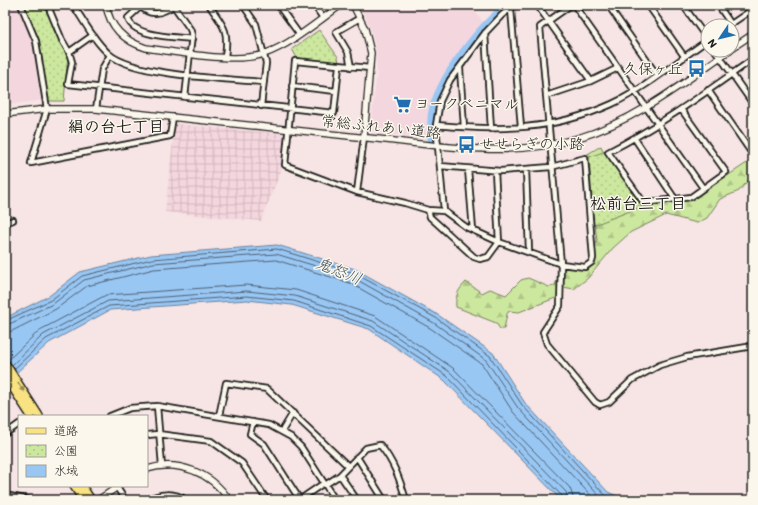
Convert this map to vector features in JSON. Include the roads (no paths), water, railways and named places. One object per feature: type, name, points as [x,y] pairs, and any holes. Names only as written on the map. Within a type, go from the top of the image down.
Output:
[{"type":"main road","points":[[5,362],[34,414]]},
{"type":"main road","points":[[5,376],[34,414]]},
{"type":"main road","points":[[75,487],[83,500]]},
{"type":"main road","points":[[83,487],[91,500]]},
{"type":"street","points":[[21,5],[36,40],[47,109],[32,163],[170,136],[173,117]]},
{"type":"street","points":[[49,5],[72,62],[68,84],[99,89],[185,97],[290,110],[334,113],[339,66]]},
{"type":"street","points":[[73,5],[93,35],[110,55],[138,68],[188,75],[264,82]]},
{"type":"street","points":[[106,5],[111,22],[117,31],[136,45],[146,48],[225,57],[248,57],[264,54],[284,45],[341,5]]},
{"type":"street","points":[[185,97],[192,39],[190,29],[174,5],[160,14],[147,12],[139,6],[128,18],[130,23],[137,29],[152,35],[192,39]]},
{"type":"street","points":[[209,5],[227,32],[228,40],[225,57]]},
{"type":"street","points":[[243,5],[256,24],[266,63],[262,106]]},
{"type":"street","points":[[278,5],[299,34]]},
{"type":"street","points":[[314,5],[323,18]]},
{"type":"street","points":[[353,5],[360,18],[371,53],[364,137],[357,192]]},
{"type":"street","points":[[444,211],[436,124],[440,101],[450,80],[485,33],[502,15],[515,5]]},
{"type":"street","points":[[537,5],[591,81]]},
{"type":"street","points":[[571,5],[540,27],[549,145],[561,264],[560,306],[543,332],[548,345],[599,405],[610,402],[632,380],[660,365],[686,357],[753,346]]},
{"type":"street","points":[[574,5],[703,188]]},
{"type":"street","points":[[608,5],[657,75]]},
{"type":"street","points":[[648,5],[684,56]]},
{"type":"street","points":[[683,5],[700,29]]},
{"type":"street","points":[[718,5],[726,18]]},
{"type":"street","points":[[511,9],[521,128]]},
{"type":"street","points":[[740,18],[753,9]]},
{"type":"street","points":[[351,67],[348,52],[336,32],[360,18]]},
{"type":"street","points":[[485,33],[491,129]]},
{"type":"street","name":"常総ふれあい道路","points":[[740,43],[753,34]]},
{"type":"street","points":[[69,52],[93,35]]},
{"type":"street","points":[[436,124],[491,129],[521,128],[548,125],[582,116],[612,103],[634,91],[700,45]]},
{"type":"street","points":[[96,110],[102,69],[110,55]]},
{"type":"street","name":"常総ふれあい道路","points":[[5,114],[47,109],[96,110],[289,129],[438,146],[500,150],[549,145],[601,130],[646,108],[719,58]]},
{"type":"street","points":[[721,58],[753,104]]},
{"type":"street","points":[[681,109],[726,172],[691,197],[644,203],[608,152],[659,125],[681,109],[708,90],[753,59]]},
{"type":"street","points":[[370,68],[295,61],[285,165],[357,192],[428,210],[444,211],[473,230],[499,242],[561,264],[585,267],[592,262],[593,258],[585,158],[551,167],[495,171],[440,166]]},
{"type":"street","points":[[460,68],[464,127]]},
{"type":"street","points":[[546,96],[591,81],[618,68]]},
{"type":"street","points":[[292,86],[336,90]]},
{"type":"street","points":[[708,90],[753,155]]},
{"type":"street","points":[[635,139],[674,199]]},
{"type":"street","points":[[526,168],[530,252]]},
{"type":"street","points":[[468,169],[473,230]]},
{"type":"street","points":[[428,210],[430,217],[474,257],[480,259],[488,257],[499,242],[495,171]]},
{"type":"street","points":[[5,223],[13,220]]},
{"type":"street","points":[[220,416],[226,383],[268,388],[348,466]]},
{"type":"street","points":[[156,406],[162,466]]},
{"type":"street","points":[[112,415],[130,408],[156,406],[269,425],[282,432],[301,447],[335,500]]},
{"type":"street","points":[[282,432],[293,413]]},
{"type":"street","points":[[253,422],[250,434],[264,444],[300,500],[340,475],[366,448],[380,445],[388,455],[398,473],[406,500]]},
{"type":"street","points":[[5,434],[18,425]]},
{"type":"street","points":[[148,435],[158,434],[211,441],[242,464],[267,500]]},
{"type":"street","points":[[357,457],[384,500]]},
{"type":"street","points":[[148,469],[162,466],[185,468],[196,472],[216,484],[229,500]]},
{"type":"street","points":[[340,475],[356,500]]},
{"type":"street","points":[[98,500],[117,487]]},
{"type":"street","points":[[118,487],[125,500]]},
{"type":"street","points":[[147,500],[156,495],[167,494],[186,500]]},
{"type":"street","points":[[5,495],[30,500]]},
{"type":"water","name":"鬼怒川","points":[[277,245],[355,269],[438,315],[493,353],[525,403],[608,492],[626,500],[561,500],[444,380],[369,329],[292,305],[247,300],[110,310],[49,343],[5,383],[5,318],[49,296],[80,272],[151,255]]},
{"type":"waterway","points":[[432,139],[433,111],[444,83],[475,38],[486,25],[509,5]]},
{"type":"place","name":"久保ヶ丘","points":[[696,69]]},
{"type":"place","name":"ヨークベニマル","points":[[402,104]]},
{"type":"place","name":"せせらぎの小路","points":[[466,144]]},
{"type":"district","name":"絹の台七丁目","points":[[116,126]]},
{"type":"district","name":"松前台三丁目","points":[[638,203]]}]
